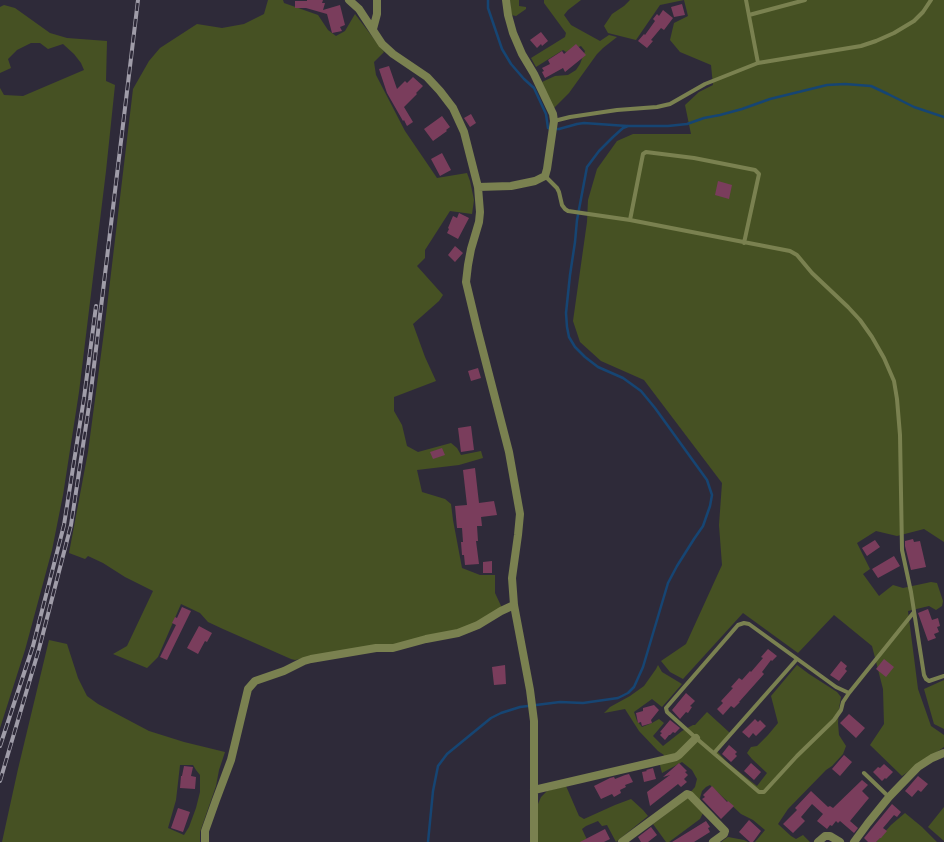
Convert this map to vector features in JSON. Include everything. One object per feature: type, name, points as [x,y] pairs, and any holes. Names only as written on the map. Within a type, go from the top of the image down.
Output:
[{"type":"street","points":[[349,0],[359,9],[382,44],[393,54],[427,77],[453,108],[464,132],[478,187],[480,212],[479,222],[471,249],[466,282],[509,452],[520,514],[512,578],[514,606],[531,697],[533,716],[534,842]]},
{"type":"street","points":[[373,29],[377,14],[377,0]]},
{"type":"street","points":[[478,187],[511,186],[535,181],[545,176],[548,169],[554,121],[553,114],[534,74],[522,54],[513,33],[506,0]]},
{"type":"street","points":[[205,842],[205,831],[231,760],[248,689],[255,681],[284,671],[311,659],[376,648],[393,648],[426,639],[458,633],[478,625],[501,611],[514,606]]},
{"type":"street","points":[[534,790],[676,757],[696,738]]},
{"type":"street","points":[[854,842],[890,797],[918,767],[932,758],[944,753]]},
{"type":"street","points":[[622,842],[687,794],[690,795],[725,831],[724,834],[713,842]]},
{"type":"street","points":[[818,842],[825,836],[830,836],[840,842]]},
{"type":"lane","points":[[746,0],[758,63]]},
{"type":"lane","points":[[749,15],[805,0]]},
{"type":"lane","points":[[554,121],[617,110],[657,107],[670,104],[705,84],[758,63],[861,46],[894,33],[914,21],[923,12],[931,0]]},
{"type":"lane","points":[[630,220],[643,154],[646,152],[694,158],[755,170],[758,174],[744,242]]},
{"type":"lane","points":[[545,176],[557,188],[564,209],[573,212],[630,220],[790,251],[797,255],[812,273],[860,320],[884,358],[894,381],[900,435],[902,550],[924,675],[929,682],[944,676]]},
{"type":"lane","points":[[849,693],[836,687],[749,624],[744,623],[738,625],[666,708],[667,712],[759,792],[764,792],[797,756],[834,720],[841,710],[843,702],[849,693],[914,612]]},
{"type":"lane","points":[[714,753],[797,659]]},
{"type":"lane","points":[[864,773],[890,797]]},
{"type":"green space","points":[[268,0],[283,0],[284,3],[318,15],[328,30],[336,36],[345,31],[355,14],[384,52],[374,62],[376,75],[405,131],[437,178],[467,173],[474,200],[472,214],[450,211],[425,250],[425,258],[417,266],[443,295],[439,301],[413,324],[425,357],[436,381],[394,397],[394,411],[402,425],[407,446],[418,452],[451,443],[457,448],[461,455],[481,451],[483,458],[459,465],[417,470],[422,492],[445,499],[451,504],[462,568],[480,575],[495,575],[495,593],[502,608],[476,623],[458,630],[392,645],[324,654],[295,660],[208,622],[200,613],[181,604],[158,657],[147,668],[113,654],[127,646],[153,591],[88,556],[85,559],[69,553],[88,452],[133,89],[149,61],[160,48],[197,24],[222,28],[244,24],[264,14]]},
{"type":"green space","points":[[510,0],[519,0],[519,6],[526,7],[526,9],[516,16],[511,15]]},
{"type":"green space","points":[[544,0],[581,0],[564,15],[571,25],[600,41],[609,35],[617,37],[597,54],[569,93],[553,109],[542,82],[555,76],[568,75],[576,70],[585,51],[581,46],[566,52],[563,50],[536,67],[531,58],[565,37],[566,33],[544,3]]},
{"type":"green space","points":[[630,0],[684,0],[660,5],[636,40],[608,33],[604,26],[612,14]]},
{"type":"green space","points":[[684,0],[944,0],[944,542],[924,529],[897,536],[876,531],[857,543],[870,569],[863,574],[879,596],[893,585],[903,588],[931,582],[937,583],[943,601],[942,606],[936,610],[929,606],[908,611],[918,689],[931,726],[944,735],[944,747],[902,776],[870,745],[884,724],[883,689],[872,646],[834,615],[798,653],[743,613],[683,679],[670,672],[661,661],[686,644],[722,565],[719,525],[722,483],[644,380],[601,361],[580,342],[573,321],[587,222],[588,200],[597,169],[617,141],[633,134],[691,134],[685,105],[699,92],[713,85],[711,65],[680,52],[670,40],[674,23],[688,16]]},
{"type":"green space","points":[[4,5],[15,8],[50,33],[67,38],[107,41],[106,81],[115,85],[79,392],[63,495],[52,550],[25,650],[0,728],[0,88],[4,95],[23,96],[84,70],[74,54],[63,44],[48,49],[40,43],[31,43],[17,50],[8,59],[11,68],[0,73],[0,7]]},
{"type":"green space","points":[[49,640],[67,644],[78,678],[87,696],[98,704],[149,731],[184,742],[225,752],[216,786],[200,832],[200,842],[2,842]],"holes":[[[180,765],[193,765],[200,775],[200,792],[189,827],[184,835],[168,828],[176,800]]]},
{"type":"green space","points":[[658,665],[662,672],[682,684],[662,707],[652,699],[634,712],[637,721],[642,727],[659,719],[664,723],[653,736],[663,746],[682,731],[695,725],[707,712],[730,733],[716,750],[727,762],[757,786],[767,773],[747,753],[751,747],[757,746],[778,723],[771,696],[797,665],[837,692],[841,697],[838,723],[839,735],[846,746],[843,754],[788,809],[778,824],[796,839],[803,835],[810,842],[755,842],[765,830],[753,820],[741,814],[710,785],[702,791],[700,798],[703,813],[700,819],[669,842],[666,842],[653,824],[681,803],[695,787],[697,779],[692,770],[682,762],[662,773],[660,765],[664,755],[658,751],[639,731],[625,709],[604,713],[610,707],[644,686]]},
{"type":"green space","points":[[944,680],[944,729],[934,724],[924,689]]},
{"type":"green space","points":[[566,786],[579,816],[584,819],[631,799],[648,816],[616,842],[607,825],[602,826],[598,821],[582,829],[588,842],[538,842],[538,804],[541,797],[547,791]]},
{"type":"green space","points":[[944,807],[944,841],[928,827]]},
{"type":"green space","points":[[905,813],[937,842],[876,842],[891,825]]},
{"type":"green space","points":[[728,837],[744,840],[748,842],[721,842]]},
{"type":"building","points":[[323,0],[322,3],[325,3],[323,10],[340,5],[345,25],[340,27],[342,31],[332,33],[327,14],[306,8],[295,8],[295,1]]},
{"type":"building","points":[[682,4],[685,15],[674,17],[671,7]]},
{"type":"building","points":[[663,10],[673,18],[664,30],[661,28],[651,40],[653,41],[647,48],[638,41],[644,34],[645,35],[655,21],[653,19],[657,14],[659,16]]},
{"type":"building","points":[[541,32],[548,41],[542,46],[541,44],[537,48],[530,40]]},
{"type":"building","points":[[576,44],[586,55],[565,72],[563,68],[545,78],[542,68],[550,64],[548,60],[562,51],[564,54]]},
{"type":"building","points":[[389,66],[397,89],[405,81],[407,83],[413,77],[423,86],[404,107],[413,122],[407,126],[387,93],[379,69]]},
{"type":"building","points":[[471,114],[476,123],[470,127],[464,118]]},
{"type":"building","points":[[442,116],[450,127],[433,141],[424,129]]},
{"type":"building","points":[[442,153],[451,170],[440,176],[431,159]]},
{"type":"building","points":[[718,181],[732,185],[729,199],[715,195]]},
{"type":"building","points":[[459,213],[469,218],[458,239],[447,233],[453,216],[457,218]]},
{"type":"building","points":[[455,246],[463,253],[455,262],[448,255]]},
{"type":"building","points":[[478,368],[481,378],[471,381],[468,371]]},
{"type":"building","points":[[471,426],[474,450],[461,452],[458,428]]},
{"type":"building","points":[[442,448],[445,455],[433,459],[430,452]]},
{"type":"building","points":[[475,468],[479,503],[494,501],[497,515],[481,517],[482,526],[477,526],[478,541],[476,541],[479,564],[465,565],[464,555],[462,555],[462,528],[457,528],[455,506],[467,505],[463,470]]},
{"type":"building","points":[[913,539],[914,542],[920,541],[926,567],[911,570],[905,541]]},
{"type":"building","points":[[875,540],[880,547],[867,556],[862,548]]},
{"type":"building","points":[[894,556],[900,566],[878,578],[872,569]]},
{"type":"building","points":[[492,561],[492,573],[483,573],[483,562]]},
{"type":"building","points":[[182,607],[191,611],[167,660],[160,657],[176,625],[172,623],[175,617],[177,618]]},
{"type":"building","points":[[928,609],[932,620],[938,618],[940,626],[937,627],[939,632],[934,634],[936,638],[928,641],[918,613]]},
{"type":"building","points":[[199,626],[212,633],[207,642],[205,641],[198,654],[187,648]]},
{"type":"building","points":[[768,649],[777,656],[772,661],[771,660],[762,672],[764,674],[740,702],[734,708],[731,706],[723,715],[717,709],[723,703],[721,701],[733,688],[731,687],[739,678],[742,680],[750,671],[751,672],[763,658],[761,657]]},
{"type":"building","points":[[884,659],[894,667],[886,677],[876,669]]},
{"type":"building","points":[[841,661],[847,666],[845,669],[847,671],[839,681],[830,675]]},
{"type":"building","points":[[505,665],[506,684],[494,685],[492,667]]},
{"type":"building","points":[[686,693],[695,701],[690,706],[692,707],[688,713],[686,712],[680,719],[672,710]]},
{"type":"building","points":[[654,705],[659,710],[651,720],[652,723],[642,726],[641,722],[638,723],[636,713],[643,711],[643,708]]},
{"type":"building","points":[[849,714],[865,728],[856,738],[840,723]]},
{"type":"building","points":[[755,719],[758,722],[760,720],[766,726],[756,736],[753,733],[749,738],[742,732]]},
{"type":"building","points":[[670,720],[680,728],[675,733],[673,732],[669,735],[665,740],[660,735],[662,733],[660,732]]},
{"type":"building","points":[[729,745],[737,752],[735,754],[737,756],[731,762],[722,754]]},
{"type":"building","points":[[844,755],[852,762],[840,776],[832,769]]},
{"type":"building","points":[[679,763],[687,771],[685,772],[688,775],[684,779],[687,782],[681,787],[678,784],[650,806],[647,792],[670,775],[663,777]]},
{"type":"building","points":[[751,763],[761,772],[754,780],[744,771]]},
{"type":"building","points":[[884,764],[893,772],[882,781],[873,772]]},
{"type":"building","points":[[184,766],[193,767],[191,776],[196,777],[195,789],[180,788]]},
{"type":"building","points":[[653,768],[656,779],[644,782],[642,772]]},
{"type":"building","points":[[629,774],[633,782],[625,785],[626,787],[620,790],[621,793],[614,797],[612,794],[601,799],[594,786],[610,778],[614,777],[615,779]]},
{"type":"building","points":[[918,776],[928,784],[921,792],[918,790],[912,797],[905,791]]},
{"type":"building","points":[[862,780],[868,785],[862,791],[869,798],[850,821],[858,828],[854,833],[840,821],[838,823],[836,821],[827,829],[817,821],[823,814],[812,804],[801,817],[805,821],[793,833],[783,824],[797,810],[795,808],[811,791],[828,807],[830,806],[833,808]]},
{"type":"building","points":[[712,786],[727,802],[728,801],[734,806],[721,819],[702,799],[705,797],[703,795]]},
{"type":"building","points":[[892,804],[901,812],[897,817],[894,815],[883,828],[887,831],[881,838],[876,842],[868,842],[864,838]]},
{"type":"building","points":[[178,808],[190,812],[183,832],[171,828]]},
{"type":"building","points":[[749,820],[761,831],[753,842],[750,842],[739,832]]},
{"type":"building","points":[[706,821],[710,827],[708,828],[710,832],[694,842],[672,842]]},
{"type":"building","points":[[651,827],[657,835],[648,842],[641,842],[638,837]]},
{"type":"building","points":[[605,829],[610,839],[604,842],[580,842]]},
{"type":"waterway","points":[[488,0],[488,8],[502,49],[511,64],[534,88],[546,114],[548,128],[550,129]]},
{"type":"waterway","points":[[428,842],[433,791],[438,766],[447,754],[491,718],[520,707],[560,702],[583,703],[618,698],[628,693],[634,687],[643,667],[668,583],[677,566],[703,526],[710,506],[712,495],[707,480],[641,391],[623,378],[598,367],[575,347],[569,337],[566,313],[570,275],[577,220],[587,167],[599,151],[623,128],[628,126],[668,126],[687,124],[704,118],[742,109],[770,99],[827,85],[845,84],[871,86],[914,107],[944,117]]},
{"type":"waterway","points":[[555,129],[584,123],[627,126]]},
{"type":"railway","points":[[0,781],[39,649],[71,525],[90,399],[138,0]]},
{"type":"railway","points":[[0,746],[33,646],[64,525],[84,398],[96,306]]}]
